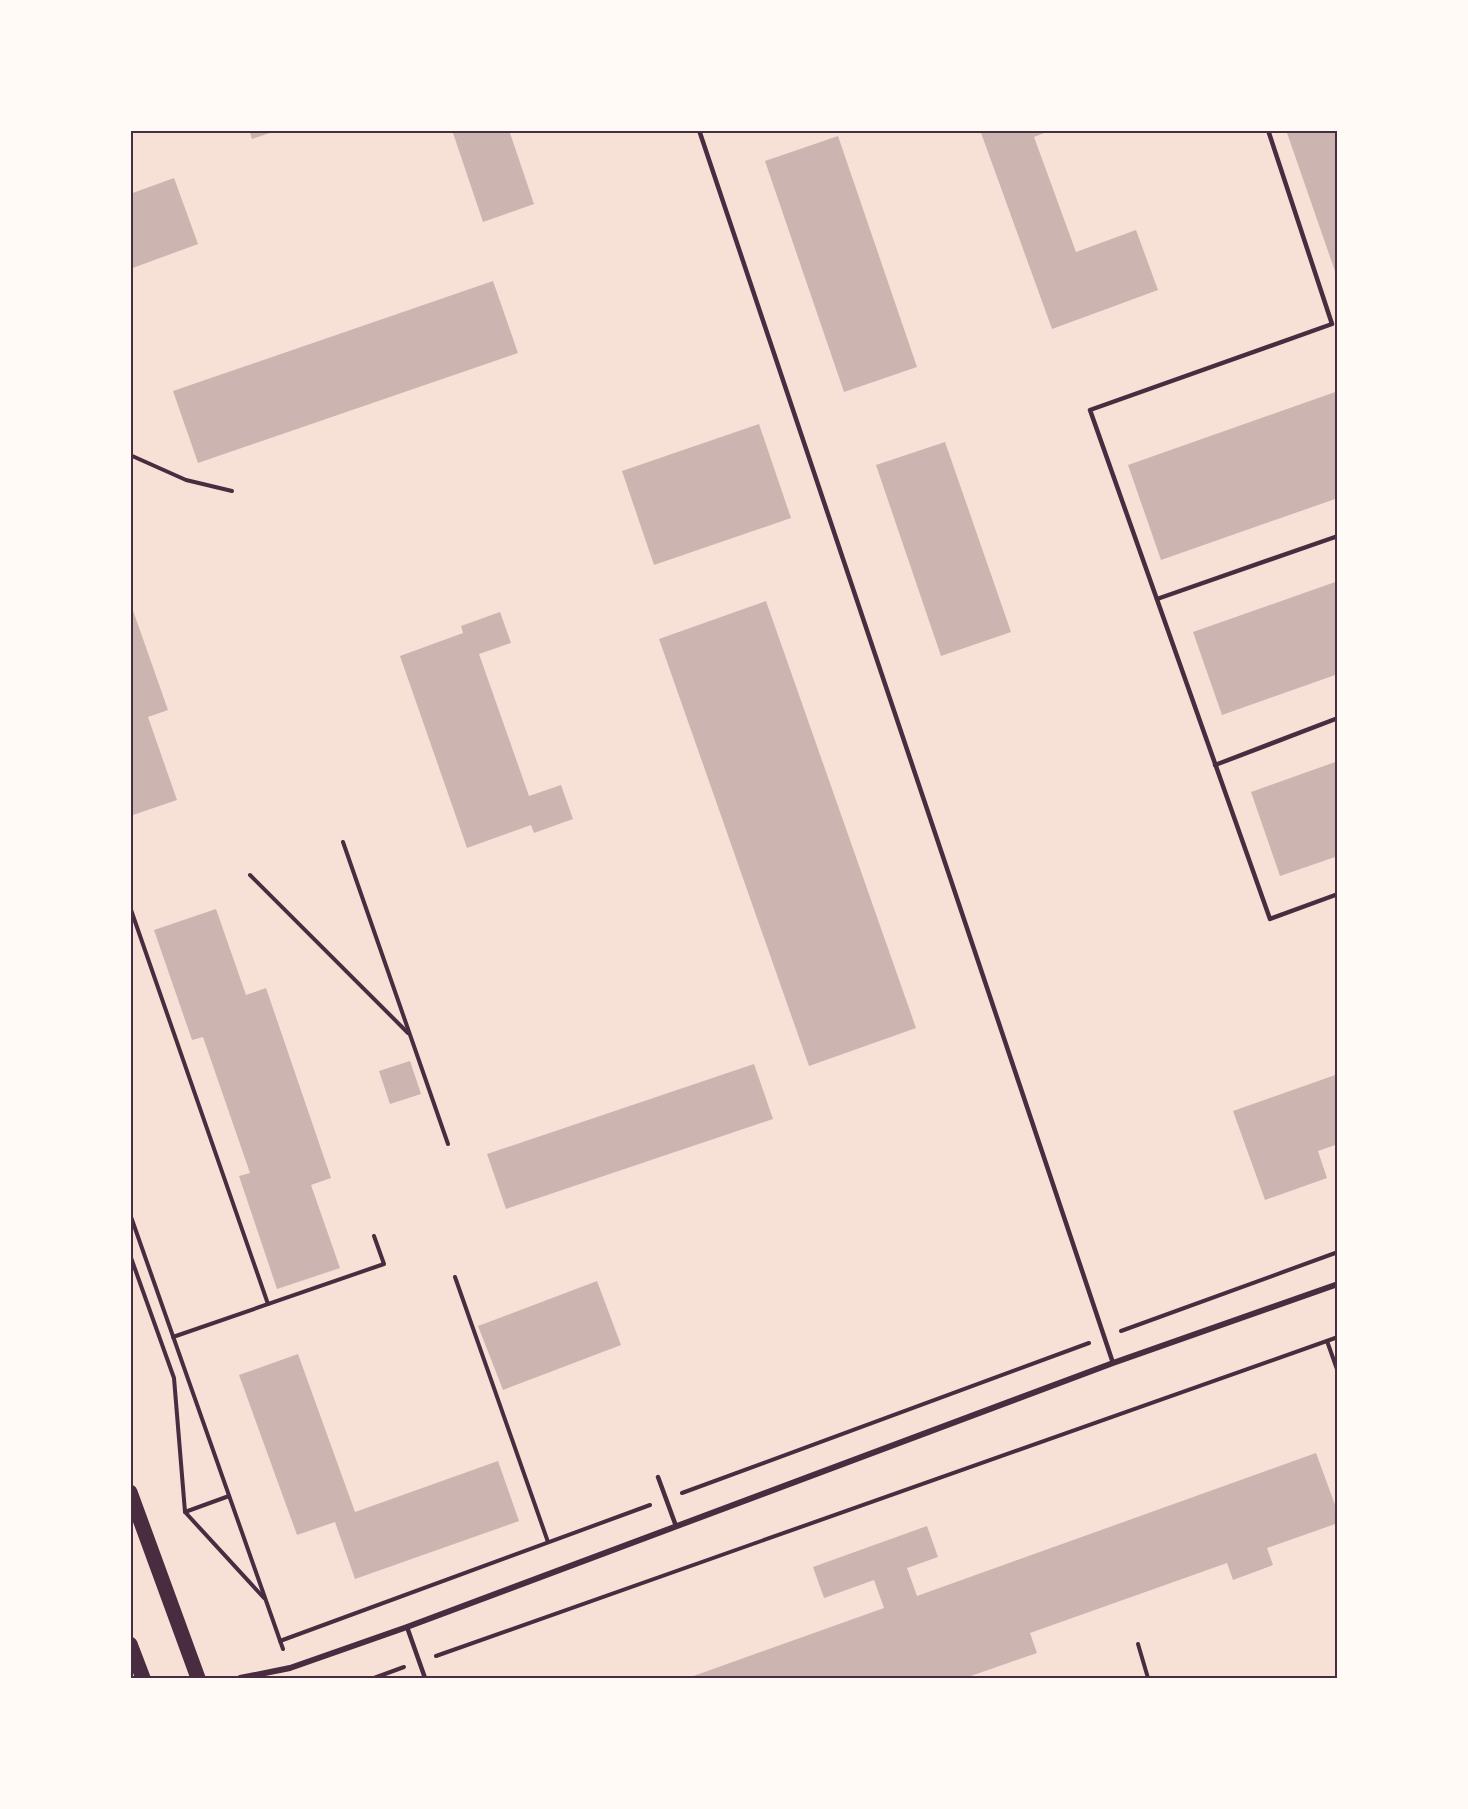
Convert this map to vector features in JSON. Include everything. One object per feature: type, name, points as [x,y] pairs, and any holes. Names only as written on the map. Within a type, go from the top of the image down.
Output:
[{"type":"main road","points":[[130,1492],[198,1678]]},
{"type":"main road","points":[[130,1644],[143,1678]]},
{"type":"street","points":[[240,1678],[290,1668],[407,1627],[1113,1363],[1338,1284]]},
{"type":"lane","points":[[699,130],[1113,1363]]},
{"type":"lane","points":[[1268,130],[1332,324],[1090,410],[1270,919],[1338,894]]},
{"type":"lane","points":[[1157,599],[1338,536]]},
{"type":"lane","points":[[1215,765],[1338,718]]},
{"type":"lane","points":[[658,1476],[676,1526]]},
{"type":"lane","points":[[407,1627],[425,1678]]},
{"type":"path","points":[[130,455],[186,480],[232,491]]},
{"type":"path","points":[[343,842],[448,1144]]},
{"type":"path","points":[[250,875],[411,1036]]},
{"type":"path","points":[[130,907],[267,1304]]},
{"type":"path","points":[[130,1214],[290,1668]]},
{"type":"path","points":[[173,1337],[384,1264],[374,1236]]},
{"type":"path","points":[[280,1641],[1338,1252]]},
{"type":"path","points":[[130,1255],[174,1378],[185,1512],[266,1601]]},
{"type":"path","points":[[455,1277],[548,1542]]},
{"type":"path","points":[[374,1678],[1338,1337]]},
{"type":"path","points":[[1327,1341],[1338,1372]]},
{"type":"path","points":[[185,1512],[229,1496]]},
{"type":"path","points":[[1138,1644],[1148,1678]]},
{"type":"building","points":[[249,130],[276,130],[276,131],[252,139]]},
{"type":"building","points":[[452,130],[509,130],[534,204],[483,222]]},
{"type":"building","points":[[980,130],[1052,130],[1034,137],[1076,252],[1136,230],[1158,290],[1052,329]]},
{"type":"building","points":[[1286,130],[1338,130],[1338,277],[1337,277]]},
{"type":"building","points":[[838,136],[917,367],[844,392],[765,161]]},
{"type":"building","points":[[174,178],[198,244],[130,269],[130,194]]},
{"type":"building","points":[[493,281],[518,353],[198,463],[173,391]]},
{"type":"building","points":[[1338,391],[1338,498],[1161,560],[1128,465]]},
{"type":"building","points":[[759,424],[791,518],[654,565],[622,471]]},
{"type":"building","points":[[945,442],[1011,632],[941,656],[876,465]]},
{"type":"building","points":[[1338,581],[1338,674],[1222,715],[1193,632]]},
{"type":"building","points":[[766,601],[916,1028],[809,1066],[659,639]]},
{"type":"building","points":[[130,602],[168,710],[148,717],[177,800],[130,816]]},
{"type":"building","points":[[500,612],[511,643],[479,654],[529,796],[561,785],[573,819],[534,833],[531,825],[467,848],[400,656],[463,633],[461,626]]},
{"type":"building","points":[[1338,761],[1338,856],[1280,876],[1251,792]]},
{"type":"building","points":[[216,909],[246,995],[266,988],[331,1178],[311,1185],[340,1268],[277,1289],[239,1176],[250,1173],[203,1037],[192,1040],[154,930]]},
{"type":"building","points":[[410,1061],[421,1094],[390,1104],[379,1071]]},
{"type":"building","points":[[754,1064],[773,1119],[506,1209],[487,1154]]},
{"type":"building","points":[[1338,1074],[1338,1144],[1318,1151],[1327,1178],[1265,1200],[1233,1111]]},
{"type":"building","points":[[597,1281],[621,1345],[503,1390],[478,1326]]},
{"type":"building","points":[[298,1354],[355,1512],[498,1461],[519,1521],[355,1579],[335,1522],[297,1535],[239,1375]]},
{"type":"building","points":[[1316,1453],[1338,1513],[1338,1523],[1267,1548],[1273,1565],[1233,1580],[1227,1563],[1030,1633],[1037,1653],[965,1678],[688,1678],[884,1608],[874,1580],[824,1598],[813,1567],[927,1526],[938,1557],[907,1568],[917,1596]]}]
